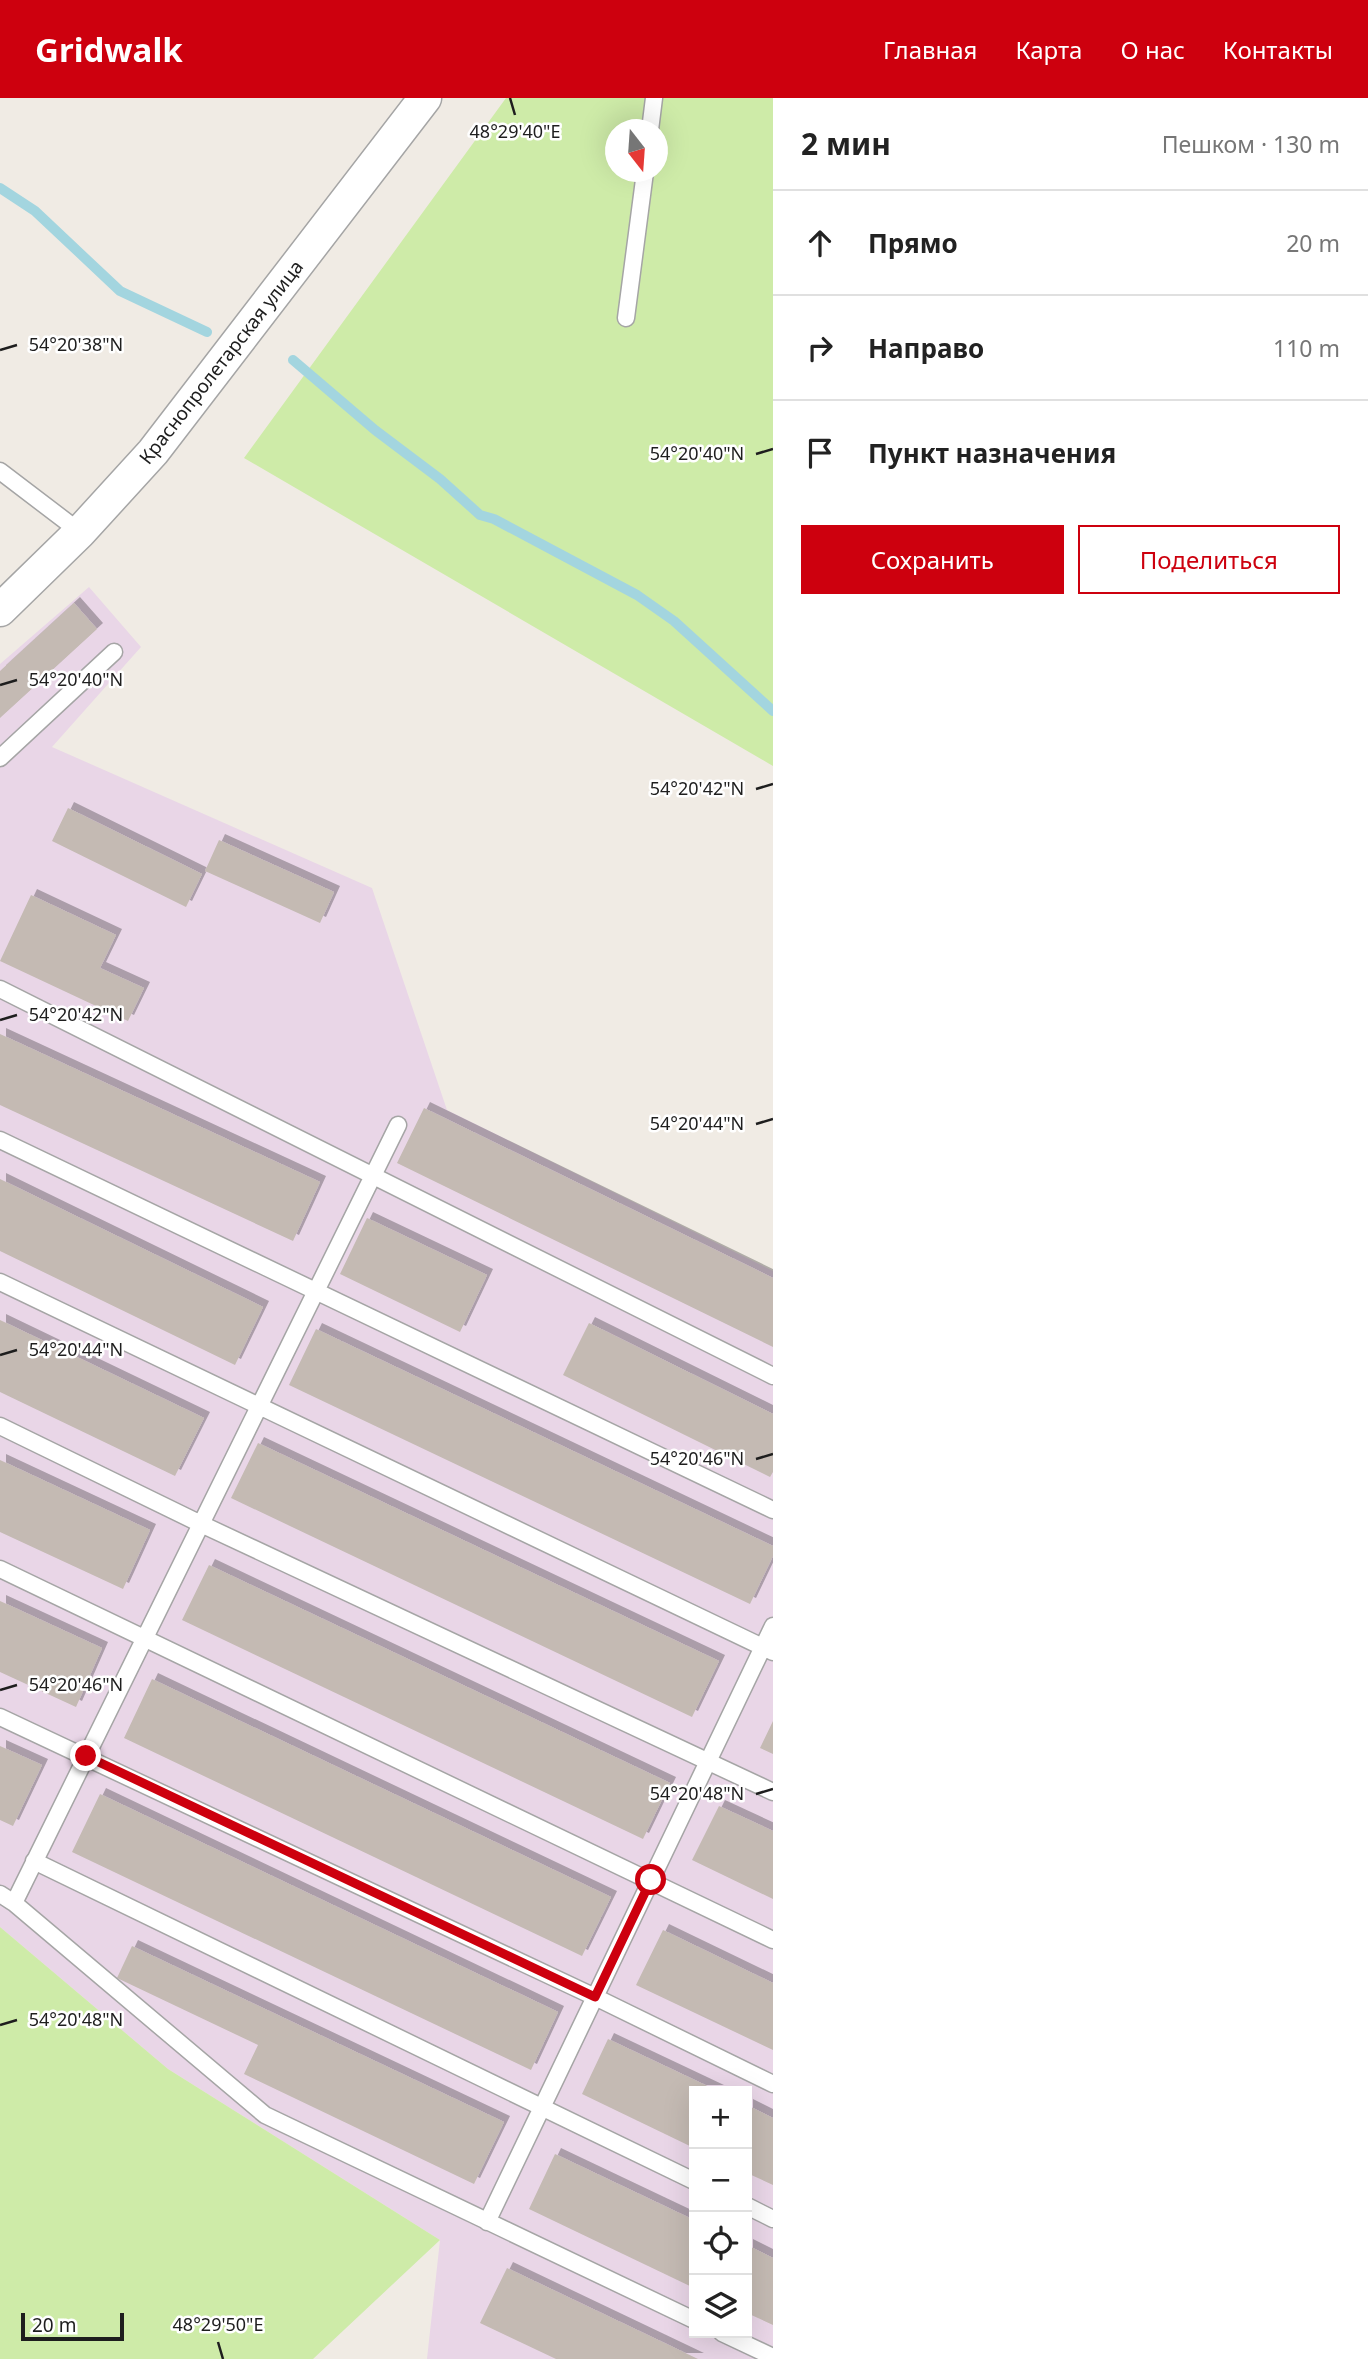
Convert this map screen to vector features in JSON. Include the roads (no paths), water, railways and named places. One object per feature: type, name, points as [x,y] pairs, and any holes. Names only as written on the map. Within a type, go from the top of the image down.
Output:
[{"type":"street","name":"Краснопролетарская улица","points":[[0,610],[80,532],[153,452],[425,98]]},
{"type":"lane","points":[[651,119],[654,98]]},
{"type":"lane","points":[[626,318],[644,182]]},
{"type":"lane","points":[[0,471],[80,532]]},
{"type":"lane","points":[[0,758],[114,652]]},
{"type":"lane","points":[[0,989],[773,1376]]},
{"type":"lane","points":[[14,1903],[398,1125]]},
{"type":"lane","points":[[0,1140],[773,1510]]},
{"type":"lane","points":[[0,1282],[767,1650]]},
{"type":"lane","points":[[0,1426],[201,1524],[773,1792]]},
{"type":"lane","points":[[0,1569],[773,1940]]},
{"type":"lane","points":[[487,2222],[707,1761],[767,1650],[773,1626]]},
{"type":"lane","points":[[0,1717],[595,1997],[773,2084]]},
{"type":"lane","points":[[34,1861],[689,2179]]},
{"type":"lane","points":[[0,1894],[265,2115],[689,2318]]},
{"type":"lane","points":[[752,2208],[773,2219]]},
{"type":"lane","points":[[733,2338],[773,2357]]},
{"type":"waterway","points":[[0,188],[35,211],[120,291],[207,332]]},
{"type":"waterway","points":[[293,360],[375,430],[440,479],[480,515],[494,519],[637,595],[674,621],[773,711]]}]
